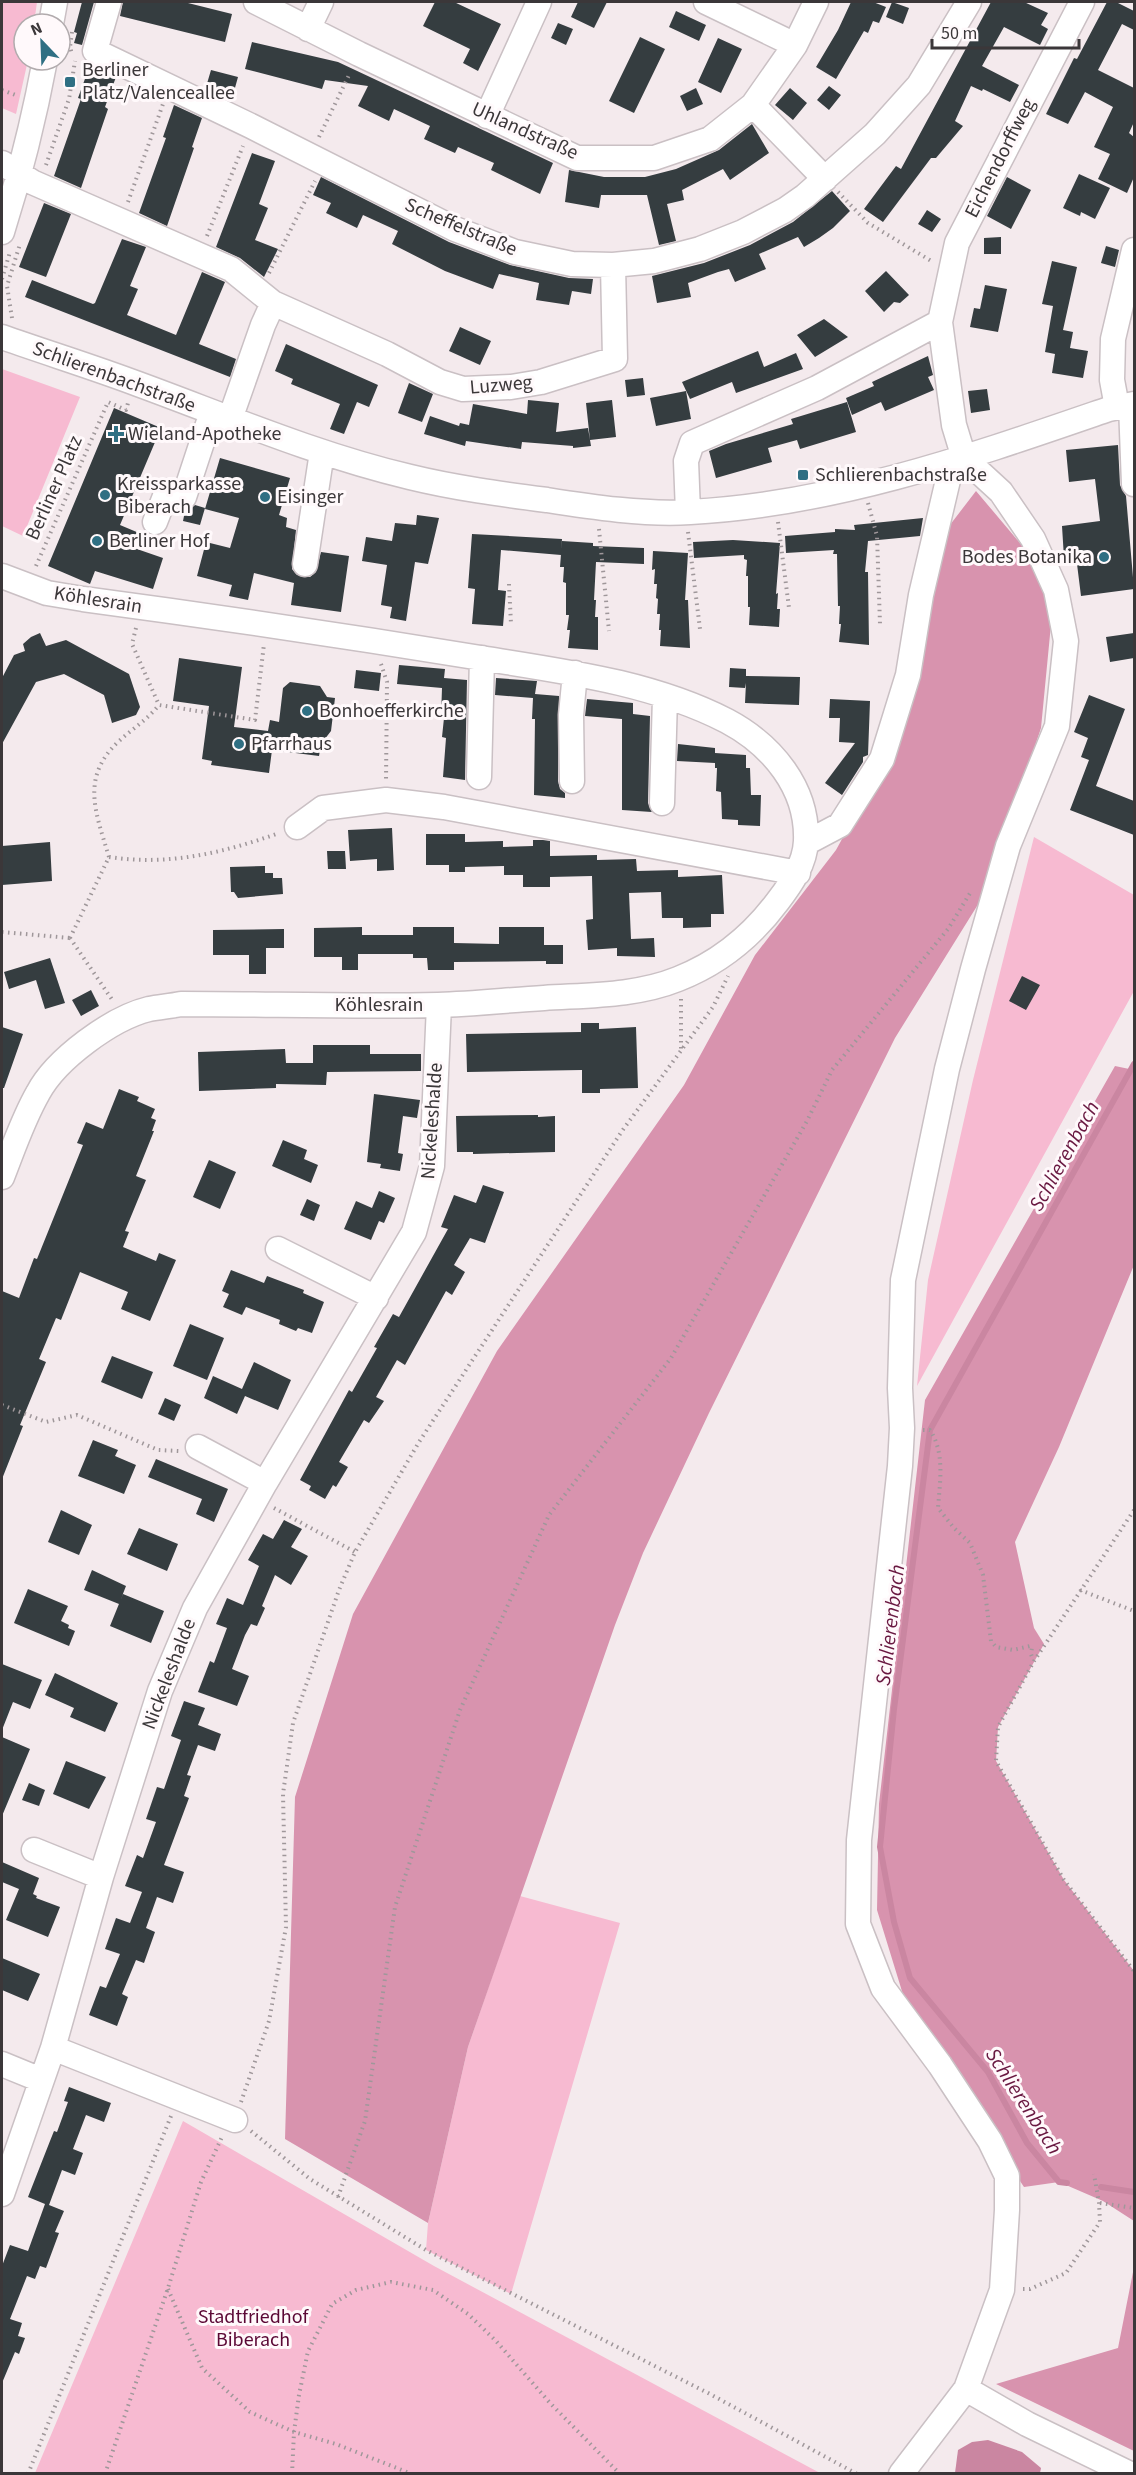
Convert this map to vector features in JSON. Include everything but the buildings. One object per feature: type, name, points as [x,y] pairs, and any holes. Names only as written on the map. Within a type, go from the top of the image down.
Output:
[{"type":"street","name":"Scheffelstraße","points":[[109,2],[95,51],[251,126],[455,229],[515,252],[572,264],[614,265],[654,261],[700,249],[743,232],[785,210],[825,179],[875,134],[919,85],[969,2]]},
{"type":"street","name":"Uhlandstraße","points":[[256,2],[577,158],[654,158],[710,140],[753,105],[795,45],[816,2]]},
{"type":"street","points":[[308,29],[321,2]]},
{"type":"street","points":[[487,116],[539,2]]},
{"type":"street","points":[[706,2],[795,45]]},
{"type":"street","name":"Eichendorffweg","points":[[958,461],[940,322],[957,243],[1082,2]]},
{"type":"street","points":[[2,232],[11,168],[34,120],[43,72]]},
{"type":"street","points":[[753,105],[825,179]]},
{"type":"street","name":"Luzweg","points":[[11,168],[39,185],[231,270],[266,297],[387,354],[440,382],[463,389],[511,387],[541,382],[615,359],[614,265]]},
{"type":"street","points":[[1134,250],[1113,339],[1113,380],[1128,405],[1134,484]]},
{"type":"street","points":[[155,522],[167,491],[184,497],[263,324],[266,297]]},
{"type":"street","points":[[688,512],[686,461],[692,443],[817,388],[940,322]]},
{"type":"street","name":"Schlierenbachstraße","points":[[2,337],[322,452],[410,477],[469,489],[597,507],[688,512],[775,504],[864,485],[958,461],[1128,405]]},
{"type":"street","points":[[305,564],[322,452]]},
{"type":"street","points":[[806,843],[840,825],[882,759],[908,675],[921,595],[958,461],[1001,492],[1033,539],[1056,590],[1066,641],[1057,726],[1008,846],[973,969],[947,1069],[903,1281],[900,1388],[902,1428],[859,1840],[858,1924],[883,1988],[940,2065],[990,2141],[1007,2176],[1008,2210],[1002,2290],[966,2389],[901,2474]]},
{"type":"street","name":"Köhlesrain","points":[[2,576],[28,586],[83,599],[440,650],[575,673],[665,697],[701,709],[730,723],[758,741],[780,763],[796,789],[804,816],[806,843],[798,873],[776,904],[748,936],[727,954],[680,979],[653,987],[608,994],[439,1005],[181,1004],[147,1010],[98,1034],[69,1055],[53,1072],[38,1092],[2,1177]]},
{"type":"street","points":[[479,777],[482,658]]},
{"type":"street","points":[[572,781],[571,715],[575,673]]},
{"type":"street","points":[[662,803],[665,697]]},
{"type":"street","points":[[297,827],[323,808],[386,800],[444,807],[798,873]]},
{"type":"street","name":"Nickeleshalde","points":[[2,2194],[53,2048],[101,1877],[160,1690],[195,1608],[414,1232],[432,1166],[439,1005]]},
{"type":"street","points":[[278,1249],[376,1298]]},
{"type":"street","points":[[198,1448],[262,1491]]},
{"type":"street","points":[[34,1850],[101,1877]]},
{"type":"street","points":[[53,2048],[235,2120]]},
{"type":"street","points":[[2,2064],[41,2080]]},
{"type":"street","points":[[966,2389],[1027,2424],[1130,2474]]},
{"type":"path","points":[[266,297],[316,160],[359,54]]},
{"type":"path","points":[[121,220],[169,87]]},
{"type":"path","points":[[199,255],[251,126]]},
{"type":"path","points":[[847,202],[868,223],[924,258]]},
{"type":"path","name":"Berliner Platz","points":[[28,586],[108,402],[126,410]]},
{"type":"path","points":[[864,485],[877,536],[880,624]]},
{"type":"path","points":[[775,504],[789,608]]},
{"type":"path","points":[[597,507],[609,631]]},
{"type":"path","points":[[688,512],[688,539],[700,629]]},
{"type":"path","points":[[509,584],[511,624]]},
{"type":"path","points":[[141,607],[132,644],[159,705]]},
{"type":"path","points":[[159,705],[255,720],[266,626]]},
{"type":"path","points":[[373,641],[387,682],[386,774]]},
{"type":"path","points":[[70,938],[109,857],[94,807],[93,790],[96,773],[105,756],[119,741],[151,716],[159,705]]},
{"type":"path","points":[[109,857],[132,860],[210,855],[297,827]]},
{"type":"path","points":[[338,2197],[365,2121],[395,1907],[460,1710],[549,1515],[671,1358],[807,1121],[832,1070],[948,929],[976,884]]},
{"type":"path","points":[[2,932],[70,938]]},
{"type":"path","points":[[70,938],[113,1002]]},
{"type":"path","points":[[105,2474],[201,2182],[219,2141],[235,2120],[268,2021],[286,1927],[283,1794],[293,1723],[339,1590],[355,1552],[425,1432],[616,1141],[713,1007],[728,980],[727,954]]},
{"type":"path","points":[[680,979],[681,1049]]},
{"type":"path","points":[[2,1405],[46,1422],[77,1415],[158,1450],[180,1451],[198,1448]]},
{"type":"path","points":[[902,1428],[930,1430],[938,1442],[941,1462],[938,1508],[970,1543],[983,1575],[992,1641],[996,1647],[1006,1650],[1030,1646],[1034,1661]]},
{"type":"path","points":[[262,1491],[355,1552]]},
{"type":"path","points":[[1134,1510],[1034,1661],[998,1727],[996,1761],[1064,1880],[1134,1971]]},
{"type":"path","points":[[1080,1590],[1134,1611]]},
{"type":"path","points":[[28,2474],[178,2099]]},
{"type":"path","points":[[235,2120],[265,2140],[310,2179],[426,2250],[710,2394],[857,2474]]},
{"type":"path","points":[[1002,2290],[1030,2289],[1066,2273],[1100,2222],[1100,2203],[1094,2174]]},
{"type":"path","points":[[1100,2203],[1134,2208]]},
{"type":"path","points":[[292,2474],[294,2432],[308,2351],[332,2304],[356,2290],[391,2282],[433,2290],[468,2314],[496,2340],[550,2403],[620,2474]]},
{"type":"path","points":[[168,2288],[202,2367],[250,2412],[294,2432],[336,2444],[412,2474]]},
{"type":"green space","points":[[2,2],[37,2],[36,12],[12,12],[12,72],[25,72],[16,114],[2,108]]},
{"type":"green space","points":[[2,369],[80,397],[23,536],[2,526]]},
{"type":"green space","points":[[1034,837],[1134,895],[1134,991],[917,1386],[928,1280],[973,1080]]},
{"type":"green space","points":[[520,1896],[620,1923],[511,2294],[426,2250],[428,2223],[468,2047]]},
{"type":"green space","name":"Stadtfriedhof Biberach","points":[[183,2121],[434,2266],[820,2473],[35,2473]]},
{"type":"shaded area","points":[[976,491],[1031,556],[1052,614],[1041,728],[987,890],[895,1038],[709,1413],[643,1553],[615,1625],[468,2047],[428,2223],[285,2139],[295,1797],[353,1614],[497,1351],[684,1085],[755,955],[836,850],[891,750],[943,534]]},
{"type":"shaded area","points":[[1115,1066],[1134,1070],[1134,1265],[1059,1447],[1015,1542],[1034,1628],[1044,1644],[998,1727],[996,1761],[1064,1880],[1134,1971],[1134,2221],[1103,2201],[1059,2182],[1024,2187],[909,2014],[877,1910],[879,1804],[925,1400]]},
{"type":"shaded area","points":[[1134,2267],[1134,2451],[996,2384],[1118,2348]]},
{"type":"shaded area","points":[[988,2440],[1022,2452],[1041,2468],[1040,2473],[955,2473],[958,2450],[972,2442]]},
{"type":"waterway","name":"Schlierenbach","points":[[1067,2183],[1059,2182],[1027,2143],[988,2072],[910,1978],[894,1922],[880,1847],[894,1709],[930,1430],[1134,1064]]},
{"type":"waterway","name":"Schlierenbach","points":[[1101,2187],[1134,2192]]},
{"type":"place","name":"Berliner Platz/Valenceallee","points":[[70,82]]},
{"type":"place","name":"Wieland-Apotheke","points":[[116,434]]},
{"type":"place","name":"Schlierenbachstraße","points":[[803,475]]},
{"type":"place","name":"Kreissparkasse Biberach","points":[[105,495]]},
{"type":"place","name":"Eisinger","points":[[265,497]]},
{"type":"place","name":"Berliner Hof","points":[[97,541]]},
{"type":"place","name":"Bodes Botanika","points":[[1104,557]]},
{"type":"place","name":"Bonhoefferkirche","points":[[307,711]]},
{"type":"place","name":"Pfarrhaus","points":[[239,744]]}]
